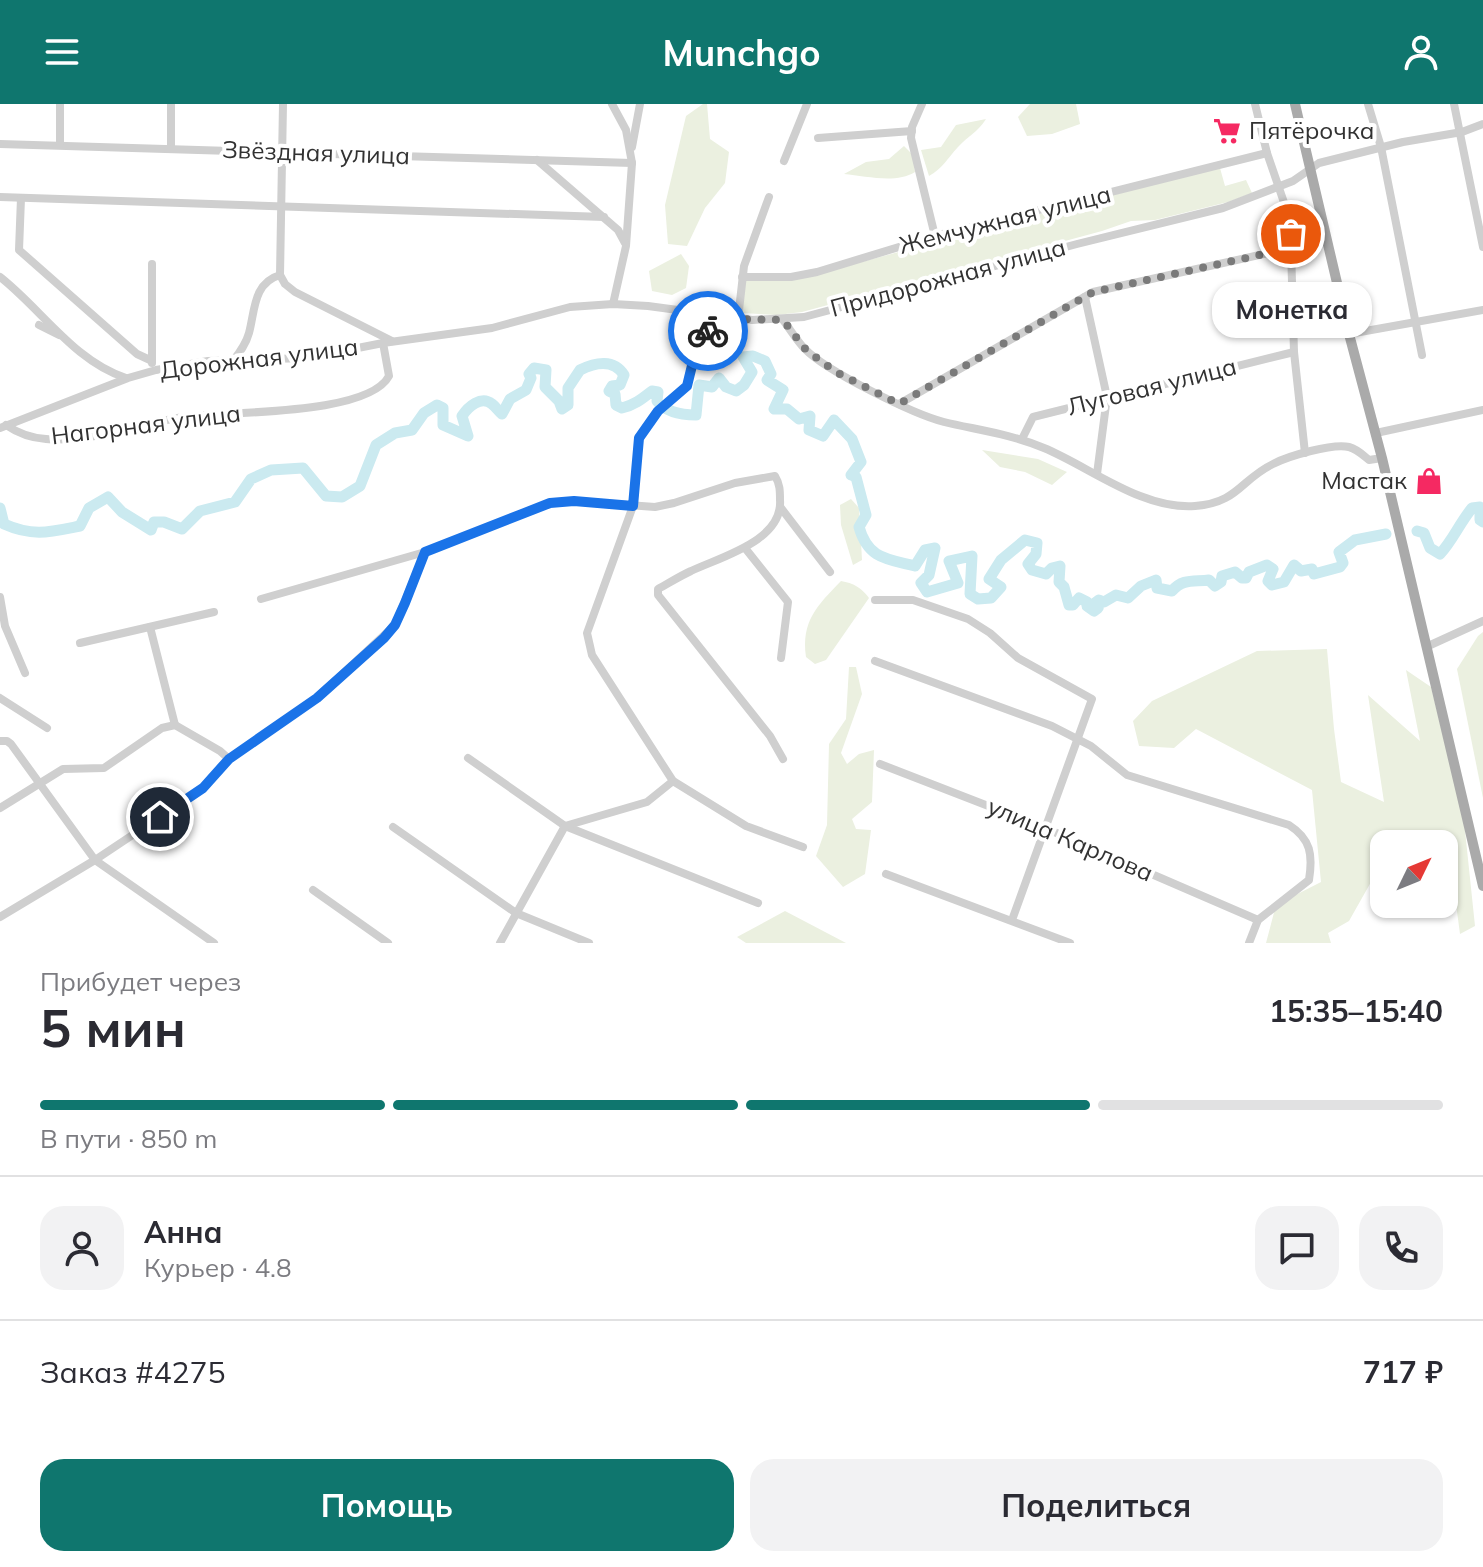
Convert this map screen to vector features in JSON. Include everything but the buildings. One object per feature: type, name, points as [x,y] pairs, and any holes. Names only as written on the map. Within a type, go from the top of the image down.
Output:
[{"type":"main road","points":[[1295,104],[1483,886]]},
{"type":"street","points":[[60,104],[60,144]]},
{"type":"street","points":[[171,104],[171,148]]},
{"type":"street","points":[[283,104],[280,275],[295,292],[388,342]]},
{"type":"street","points":[[612,104],[626,130],[632,152]]},
{"type":"street","points":[[613,304],[626,246],[632,152],[640,104]]},
{"type":"street","points":[[784,161],[807,104]]},
{"type":"street","points":[[922,104],[912,131],[935,236]]},
{"type":"street","points":[[1255,104],[1267,153],[1289,217],[1294,352],[1305,453]]},
{"type":"street","points":[[1368,104],[1381,147],[1422,355]]},
{"type":"street","points":[[1454,104],[1483,244]]},
{"type":"street","name":"Придорожная улица","points":[[388,342],[492,328],[570,307],[613,304],[733,319],[783,320],[1210,212],[1293,181],[1311,167],[1381,147],[1462,132],[1483,124]]},
{"type":"street","points":[[818,138],[912,131]]},
{"type":"street","name":"Звёздная улица","points":[[0,144],[632,163]]},
{"type":"street","name":"Жемчужная улица","points":[[742,277],[800,276],[935,236],[1267,153]]},
{"type":"street","points":[[537,159],[604,217],[624,237],[626,246]]},
{"type":"street","points":[[0,197],[604,217]]},
{"type":"street","points":[[769,197],[748,252],[733,319],[701,335],[687,386],[658,411],[639,438],[633,506],[587,633],[592,655],[673,781],[746,826],[803,847]]},
{"type":"street","points":[[21,198],[19,250],[137,354],[150,360]]},
{"type":"street","points":[[899,404],[1093,292],[1291,248]]},
{"type":"street","points":[[152,264],[150,360],[156,370]]},
{"type":"street","points":[[233,361],[246,343],[261,288],[280,275]]},
{"type":"street","points":[[0,277],[23,295],[81,353],[128,378]]},
{"type":"street","points":[[1085,297],[1107,397],[1097,474]]},
{"type":"street","points":[[1349,334],[1483,310]]},
{"type":"street","points":[[783,320],[806,350],[836,372],[899,404],[942,421],[1022,439],[1061,455],[1131,493],[1159,501],[1193,507],[1228,497],[1272,464],[1305,453],[1345,446],[1355,449],[1369,460],[1382,458]]},
{"type":"street","points":[[39,325],[63,337]]},
{"type":"street","name":"Дорожная улица","points":[[3,426],[156,370],[208,361],[307,358],[388,342]]},
{"type":"street","name":"Нагорная улица","points":[[3,426],[19,435],[49,440],[122,432],[183,417],[321,406],[351,399],[387,381],[388,342]]},
{"type":"street","name":"Луговая улица","points":[[1022,439],[1033,417],[1294,352]]},
{"type":"street","points":[[1376,433],[1483,410]]},
{"type":"street","points":[[261,599],[425,552],[550,503],[574,501],[655,507],[767,476],[775,476],[779,483],[781,508],[830,572]]},
{"type":"street","points":[[781,508],[761,537],[745,548],[658,589],[658,595],[770,736],[783,759]]},
{"type":"street","points":[[745,548],[788,602],[781,658]]},
{"type":"street","points":[[0,917],[95,860],[203,788],[229,759],[317,698],[395,625],[425,552]]},
{"type":"street","points":[[0,597],[5,626],[25,673]]},
{"type":"street","points":[[875,600],[913,600],[968,619],[990,633],[1018,658],[1092,699],[1012,920]]},
{"type":"street","points":[[80,643],[214,612]]},
{"type":"street","points":[[1426,647],[1483,621]]},
{"type":"street","points":[[150,627],[175,725]]},
{"type":"street","points":[[875,661],[1052,726],[1091,746],[1127,775],[1289,825],[1301,832],[1309,847],[1312,863],[1309,880],[1258,920],[1249,943]]},
{"type":"street","points":[[0,698],[47,728]]},
{"type":"street","points":[[0,808],[63,769],[104,768],[162,728],[175,725],[229,759]]},
{"type":"street","points":[[0,741],[11,744],[95,860],[214,943]]},
{"type":"street","points":[[468,758],[565,826],[758,903]]},
{"type":"street","name":"улица Карлова","points":[[880,764],[1045,828],[1258,920]]},
{"type":"street","points":[[500,943],[565,826],[647,802],[673,781]]},
{"type":"street","points":[[393,827],[516,913],[589,943]]},
{"type":"street","points":[[886,874],[1070,943]]},
{"type":"street","points":[[313,890],[388,943]]},
{"type":"green space","points":[[707,104],[710,139],[729,152],[725,183],[705,208],[687,246],[668,244],[665,205],[686,116]]},
{"type":"green space","points":[[1030,104],[1076,104],[1080,124],[1052,134],[1027,136],[1018,117]]},
{"type":"green space","points":[[986,119],[929,176],[921,150],[941,147],[956,125]]},
{"type":"green space","points":[[904,146],[913,155],[915,172],[907,176],[881,178],[844,174],[866,162],[889,159]]},
{"type":"green space","points":[[1220,168],[1225,186],[1246,180],[1252,193],[1155,220],[1131,221],[802,312],[777,315],[742,313],[744,281],[832,270]]},
{"type":"green space","points":[[681,254],[689,266],[686,288],[672,295],[652,291],[649,271]]},
{"type":"green space","points":[[982,450],[1038,459],[1067,472],[1052,485],[1025,472],[1000,467]]},
{"type":"green space","points":[[851,499],[859,508],[862,560],[853,565],[841,525],[840,505]]},
{"type":"green space","points":[[841,581],[857,586],[869,598],[826,660],[815,664],[806,657],[806,633],[818,607]]},
{"type":"green space","points":[[1483,632],[1483,798],[1457,669]]},
{"type":"green space","points":[[1327,649],[1341,782],[1384,802],[1368,695],[1420,741],[1406,670],[1431,687],[1464,821],[1475,926],[1460,934],[1458,830],[1370,830],[1370,884],[1349,921],[1328,933],[1331,943],[1266,943],[1276,905],[1321,882],[1312,790],[1196,729],[1174,748],[1139,746],[1133,721],[1152,701],[1257,651]]},
{"type":"green space","points":[[849,667],[856,667],[862,694],[841,753],[847,764],[859,754],[874,750],[872,802],[852,819],[856,829],[871,830],[865,874],[843,887],[816,856],[827,825],[829,744],[846,719]]},
{"type":"green space","points":[[785,911],[846,943],[746,943],[737,937]]},
{"type":"waterway","points":[[0,508],[4,524],[24,531],[50,531],[80,526],[89,508],[108,497],[122,512],[151,530],[154,522],[164,522],[182,529],[200,511],[235,502],[251,479],[271,470],[303,468],[326,496],[342,497],[360,486],[376,445],[395,433],[412,430],[424,413],[437,405],[443,408],[443,425],[468,436],[462,416],[468,409],[484,401],[502,414],[510,399],[526,390],[531,378],[529,374],[534,368],[546,370],[545,387],[559,401],[562,409],[568,405],[568,388],[580,370],[592,365],[610,364],[624,375],[620,385],[612,386],[609,391],[615,394],[616,405],[622,408],[631,405],[652,391],[658,392],[657,401],[665,408],[696,415],[699,385],[712,387],[719,378],[726,387],[736,391],[752,372],[743,357],[753,356],[765,361],[771,374],[767,380],[783,390],[774,409],[787,409],[799,419],[810,416],[809,430],[823,436],[834,420],[852,439],[861,462],[851,475],[856,477],[866,515],[859,527],[873,552],[915,566],[925,550],[935,548],[929,575],[921,583],[927,592],[958,583],[949,561],[972,556],[970,594],[978,599],[991,598],[1001,587],[989,579],[1001,560],[1025,540],[1037,543],[1036,554],[1028,564],[1032,570],[1046,574],[1060,566],[1059,582],[1064,587],[1069,605],[1079,598],[1094,611],[1098,608],[1095,603],[1099,600],[1104,602],[1116,595],[1128,598],[1141,586],[1156,580],[1157,588],[1172,591],[1189,581],[1209,580],[1215,586],[1221,582],[1222,576],[1235,572],[1246,578],[1249,572],[1267,565],[1273,569],[1268,581],[1272,585],[1284,582],[1294,565],[1301,571],[1312,569],[1314,574],[1340,567],[1343,563],[1339,552],[1355,540],[1386,534]]},
{"type":"waterway","points":[[1417,531],[1424,533],[1430,548],[1440,554],[1472,508],[1480,507],[1480,520],[1483,522]]},
{"type":"way so far","points":[[708,331],[719,328],[728,319],[783,320],[806,350],[836,372],[899,404],[1093,292],[1291,248],[1291,234]]},
{"type":"place","name":"Пятёрочка","points":[[1227,131]]},
{"type":"place","name":"Монетка","points":[[1291,234]]},
{"type":"place","name":"Мастак","points":[[1429,481]]},
{"type":"route","points":[[160,817],[203,788],[229,759],[317,698],[384,638],[395,625],[425,552],[550,503],[574,501],[633,506],[639,438],[658,411],[687,386],[698,341],[708,331]]}]
